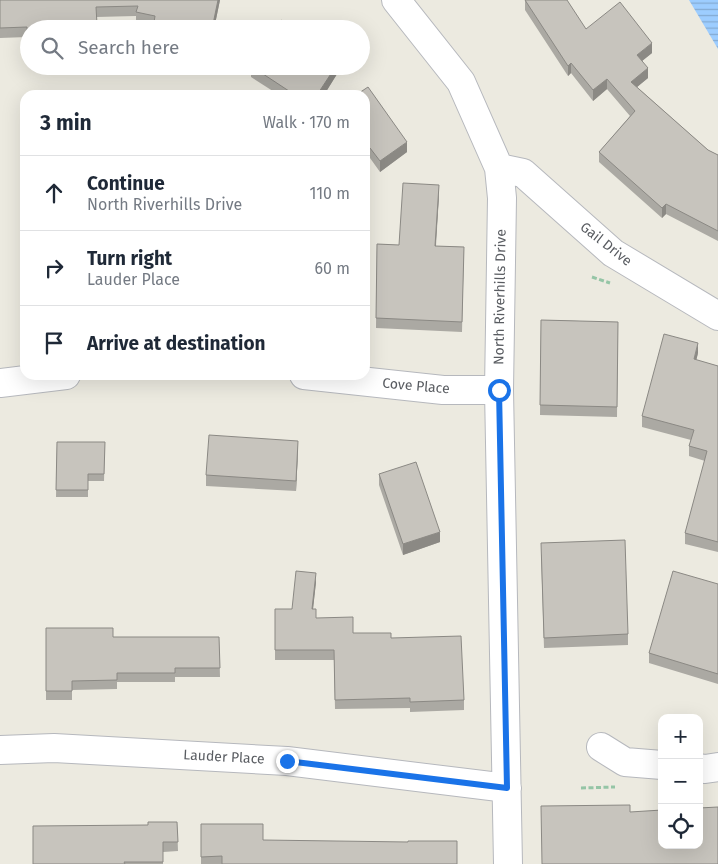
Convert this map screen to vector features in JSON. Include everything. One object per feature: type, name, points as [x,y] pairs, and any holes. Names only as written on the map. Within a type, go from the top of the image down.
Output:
[{"type":"street","name":"North Riverhills Drive","points":[[396,0],[461,82],[499,168],[502,198],[499,390],[508,864]]},
{"type":"street","name":"Gail Drive","points":[[499,168],[523,173],[613,253],[718,316]]},
{"type":"street","points":[[0,383],[25,380]]},
{"type":"street","name":"Cove Place","points":[[350,380],[443,390],[499,390]]},
{"type":"street","points":[[601,747],[625,762],[658,765]]},
{"type":"street","name":"Lauder Place","points":[[0,750],[54,748],[287,761],[507,788]]},
{"type":"street","points":[[703,769],[718,766]]},
{"type":"water","points":[[689,0],[718,0],[718,49]]},
{"type":"building","points":[[0,0],[218,0],[214,20],[154,20],[155,16],[136,12],[138,6],[96,7],[97,20],[20,20],[20,27],[0,28]]},
{"type":"building","points":[[525,0],[567,0],[586,29],[620,2],[652,43],[637,55],[648,68],[631,82],[708,150],[718,155],[718,231],[666,204],[662,208],[599,152],[635,111],[607,79],[593,90],[571,63],[568,66]]},
{"type":"building","points":[[265,75],[330,75],[320,90],[287,90]]},
{"type":"building","points":[[368,87],[407,142],[380,161],[370,148],[370,90],[364,90]]},
{"type":"building","points":[[403,183],[439,185],[435,246],[464,247],[462,322],[376,318],[377,244],[399,245]]},
{"type":"building","points":[[541,320],[618,322],[617,407],[540,405]]},
{"type":"building","points":[[664,334],[698,343],[694,359],[718,366],[718,542],[685,533],[707,451],[689,446],[694,430],[642,416]]},
{"type":"building","points":[[209,435],[298,441],[296,481],[206,475]]},
{"type":"building","points":[[57,442],[105,442],[104,474],[88,474],[88,490],[56,490]]},
{"type":"building","points":[[416,462],[440,532],[403,544],[379,474]]},
{"type":"building","points":[[625,540],[628,634],[544,638],[541,543]]},
{"type":"building","points":[[296,571],[316,573],[312,609],[316,609],[316,618],[353,617],[353,633],[391,633],[391,638],[461,636],[464,700],[410,702],[410,698],[335,700],[334,650],[275,650],[275,609],[292,609]]},
{"type":"building","points":[[673,571],[718,584],[718,674],[649,653]]},
{"type":"building","points":[[46,628],[113,628],[113,637],[219,637],[220,668],[175,668],[175,673],[117,673],[117,680],[72,681],[72,691],[46,691]]},
{"type":"building","points":[[630,805],[630,812],[658,810],[658,849],[703,849],[703,808],[718,807],[718,864],[542,864],[541,806]]},
{"type":"building","points":[[148,822],[177,822],[178,842],[163,842],[163,862],[33,864],[33,826],[148,825]]},
{"type":"building","points":[[201,824],[263,824],[263,840],[457,841],[457,864],[222,864],[222,856],[201,857]]},
{"type":"route","points":[[287,761],[507,788],[499,390]]}]
